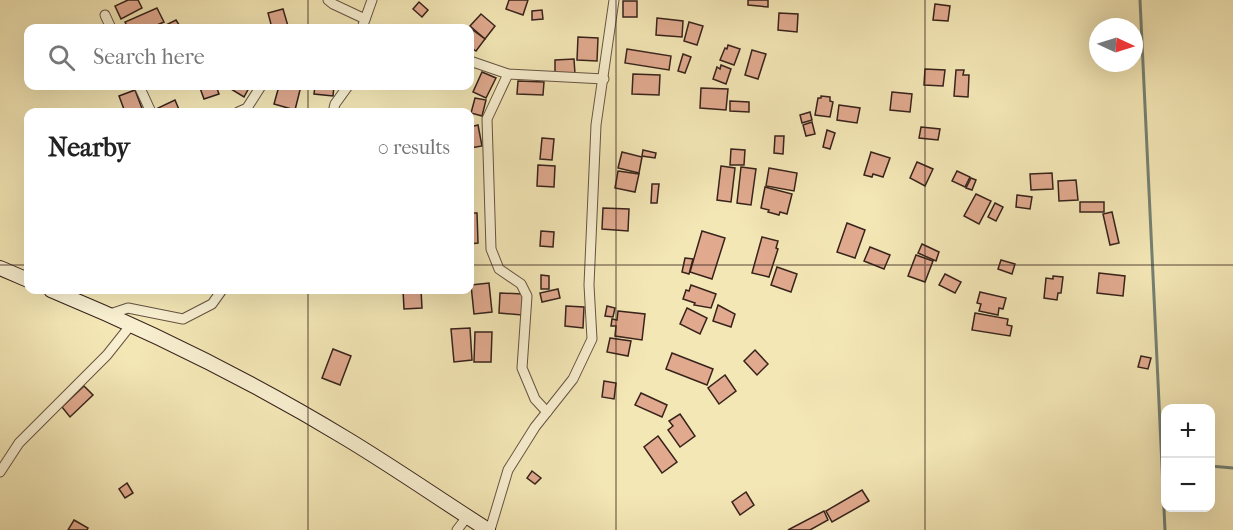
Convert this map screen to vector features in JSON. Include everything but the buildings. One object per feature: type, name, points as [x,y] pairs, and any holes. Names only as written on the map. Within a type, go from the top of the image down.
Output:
[{"type":"main road","points":[[0,268],[24,278]]},
{"type":"main road","points":[[60,294],[254,387],[346,438],[489,530]]},
{"type":"street","points":[[328,0],[363,24],[372,0]]},
{"type":"street","points":[[489,530],[508,470],[535,427],[573,379],[592,339],[589,285],[595,136],[614,0]]},
{"type":"street","points":[[105,15],[109,24]]},
{"type":"street","points":[[474,62],[508,74],[604,79]]},
{"type":"street","points":[[508,74],[487,119],[490,249],[499,269],[521,284],[527,296],[522,368],[535,399],[547,412]]},
{"type":"street","points":[[141,90],[149,108]]},
{"type":"street","points":[[247,108],[258,90]]},
{"type":"street","points":[[334,108],[345,90]]},
{"type":"street","points":[[107,315],[128,308],[183,318],[212,304],[219,294]]},
{"type":"street","points":[[0,472],[19,443],[107,355],[130,326]]},
{"type":"street","points":[[457,530],[467,517]]},
{"type":"waterway","points":[[1140,0],[1165,530]]},
{"type":"waterway","points":[[1215,466],[1233,468]]}]
